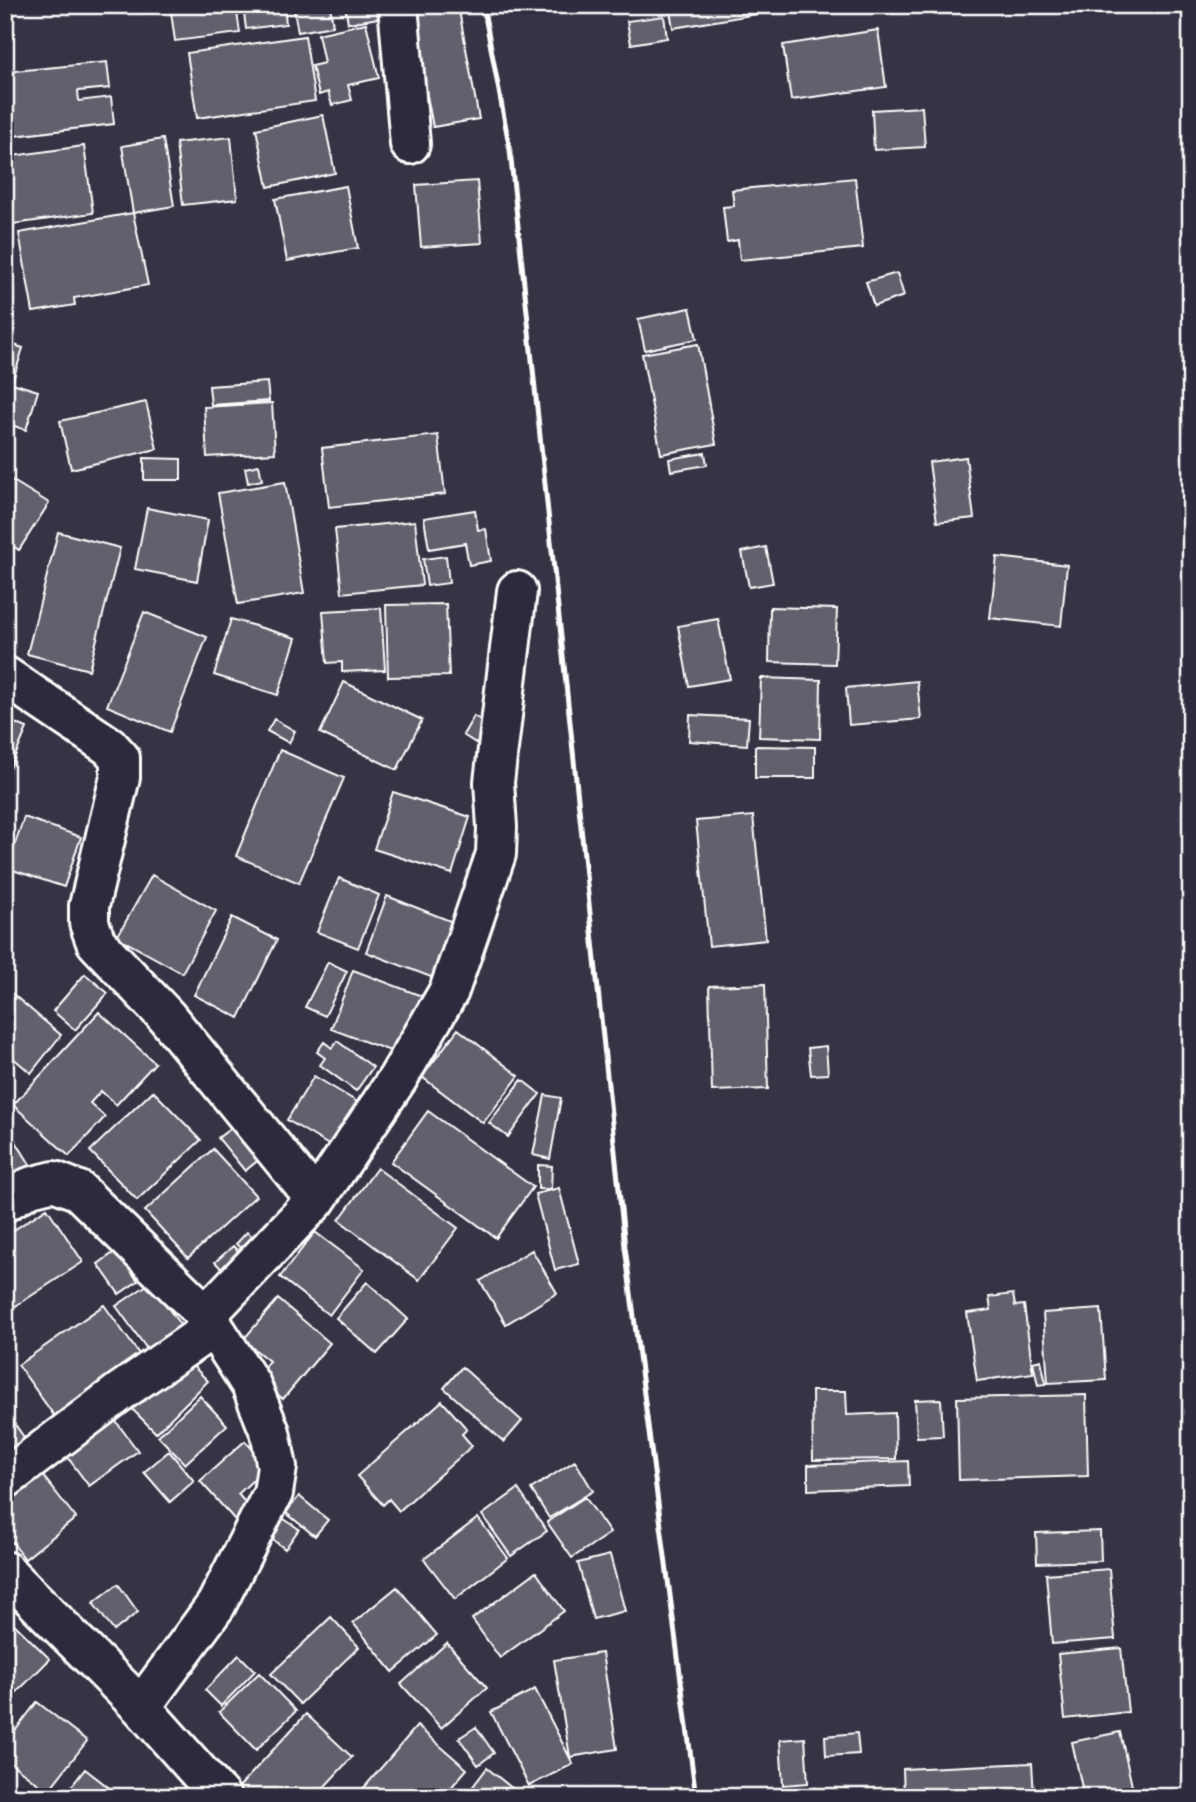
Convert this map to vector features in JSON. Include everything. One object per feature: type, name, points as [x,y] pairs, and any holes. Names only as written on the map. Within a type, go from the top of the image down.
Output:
[{"type":"street","points":[[398,5],[410,144]]},
{"type":"street","points":[[5,1479],[210,1321],[316,1200],[398,1078],[449,991],[496,855],[494,782],[517,591]]},
{"type":"street","points":[[5,676],[109,746],[120,758],[120,777],[89,906],[89,923],[96,942],[166,1016],[316,1200]]},
{"type":"street","points":[[5,1202],[30,1187],[54,1181],[79,1191],[210,1321],[251,1385],[270,1432],[277,1467],[273,1493],[216,1605],[141,1707]]},
{"type":"street","points":[[5,1571],[141,1707],[222,1797]]},
{"type":"building","points":[[170,5],[236,5],[240,33],[175,41]]},
{"type":"building","points":[[243,5],[284,5],[286,24],[246,29]]},
{"type":"building","points":[[293,5],[330,5],[333,26],[298,32]]},
{"type":"building","points":[[345,5],[376,5],[379,18],[348,23]]},
{"type":"building","points":[[458,5],[479,119],[433,127],[410,7]]},
{"type":"building","points":[[669,5],[762,5],[763,13],[673,28]]},
{"type":"building","points":[[664,16],[667,38],[631,44],[627,21]]},
{"type":"building","points":[[366,23],[379,78],[348,85],[352,100],[332,105],[328,92],[319,95],[312,66],[324,63],[318,34]]},
{"type":"building","points":[[878,30],[886,87],[791,100],[783,45]]},
{"type":"building","points":[[305,36],[315,101],[197,118],[187,53]]},
{"type":"building","points":[[107,62],[110,88],[78,91],[79,101],[111,97],[114,124],[5,137],[5,72]]},
{"type":"building","points":[[922,107],[925,147],[874,150],[872,110]]},
{"type":"building","points":[[323,115],[335,173],[268,187],[256,129]]},
{"type":"building","points":[[231,137],[237,199],[183,205],[176,143]]},
{"type":"building","points":[[163,139],[174,206],[133,213],[122,146]]},
{"type":"building","points":[[84,146],[93,213],[13,224],[5,157]]},
{"type":"building","points":[[855,178],[863,248],[740,260],[738,240],[727,242],[723,207],[734,206],[732,190]]},
{"type":"building","points":[[477,181],[482,243],[421,247],[416,185]]},
{"type":"building","points":[[346,186],[358,248],[287,261],[275,199]]},
{"type":"building","points":[[133,213],[148,285],[74,298],[75,305],[33,312],[19,233]]},
{"type":"building","points":[[897,273],[904,296],[874,306],[866,282]]},
{"type":"building","points":[[690,308],[697,339],[645,350],[638,319]]},
{"type":"building","points":[[5,342],[23,348],[12,383],[38,391],[26,430],[5,423]]},
{"type":"building","points":[[698,344],[716,444],[661,454],[642,354]]},
{"type":"building","points":[[267,382],[269,401],[211,405],[209,386]]},
{"type":"building","points":[[146,402],[157,449],[71,469],[60,421]]},
{"type":"building","points":[[272,403],[275,453],[207,457],[204,407]]},
{"type":"building","points":[[438,435],[445,494],[329,507],[322,448]]},
{"type":"building","points":[[705,453],[707,465],[671,471],[669,459]]},
{"type":"building","points":[[966,457],[974,518],[937,522],[929,462]]},
{"type":"building","points":[[144,458],[181,459],[181,480],[144,480]]},
{"type":"building","points":[[259,465],[262,480],[248,483],[245,468]]},
{"type":"building","points":[[5,476],[49,503],[19,550],[5,541]]},
{"type":"building","points":[[285,482],[304,593],[238,604],[218,493]]},
{"type":"building","points":[[147,508],[208,520],[197,581],[135,569]]},
{"type":"building","points":[[475,510],[478,530],[486,529],[491,561],[469,565],[465,543],[429,549],[424,518]]},
{"type":"building","points":[[415,521],[422,585],[342,593],[335,529]]},
{"type":"building","points":[[58,532],[120,548],[89,670],[27,654]]},
{"type":"building","points":[[766,547],[773,583],[749,587],[742,552]]},
{"type":"building","points":[[446,556],[449,583],[427,586],[423,559]]},
{"type":"building","points":[[997,557],[1067,565],[1061,626],[990,618]]},
{"type":"building","points":[[446,604],[449,676],[388,677],[386,605]]},
{"type":"building","points":[[770,607],[837,609],[835,664],[769,662]]},
{"type":"building","points":[[381,608],[385,670],[342,672],[342,662],[327,663],[323,611]]},
{"type":"building","points":[[144,612],[207,637],[170,732],[107,706]]},
{"type":"building","points":[[231,619],[296,638],[278,695],[214,675]]},
{"type":"building","points":[[718,619],[730,679],[689,686],[678,626]]},
{"type":"building","points":[[761,678],[821,680],[820,739],[759,737]]},
{"type":"building","points":[[917,681],[921,719],[849,725],[846,688]]},
{"type":"building","points":[[344,682],[422,720],[397,770],[320,733]]},
{"type":"building","points":[[690,715],[749,718],[747,745],[689,741]]},
{"type":"building","points":[[474,716],[497,730],[485,749],[463,735]]},
{"type":"building","points":[[5,719],[27,728],[5,780]]},
{"type":"building","points":[[274,719],[295,731],[289,743],[267,731]]},
{"type":"building","points":[[755,746],[815,747],[815,778],[755,778]]},
{"type":"building","points":[[280,750],[344,778],[299,883],[236,856]]},
{"type":"building","points":[[393,792],[470,817],[452,874],[374,849]]},
{"type":"building","points":[[753,816],[766,940],[709,946],[696,821]]},
{"type":"building","points":[[24,817],[81,837],[64,887],[7,868]]},
{"type":"building","points":[[152,875],[216,911],[182,973],[117,937]]},
{"type":"building","points":[[339,878],[379,895],[358,948],[317,932]]},
{"type":"building","points":[[387,896],[458,924],[436,979],[366,952]]},
{"type":"building","points":[[232,917],[277,940],[239,1018],[194,995]]},
{"type":"building","points":[[328,962],[347,971],[325,1016],[305,1007]]},
{"type":"building","points":[[353,970],[422,996],[401,1055],[331,1029]]},
{"type":"building","points":[[85,974],[108,993],[75,1030],[53,1011]]},
{"type":"building","points":[[765,984],[768,1089],[712,1091],[709,986]]},
{"type":"building","points":[[9,991],[61,1035],[31,1073],[12,1057],[8,1061],[5,1059],[5,997]]},
{"type":"building","points":[[99,1012],[155,1063],[116,1105],[101,1091],[90,1103],[105,1117],[69,1156],[13,1105]]},
{"type":"building","points":[[458,1029],[519,1076],[483,1123],[422,1077]]},
{"type":"building","points":[[337,1041],[373,1067],[356,1091],[320,1065],[325,1058],[317,1052],[324,1042],[332,1048]]},
{"type":"building","points":[[826,1046],[828,1074],[811,1075],[808,1048]]},
{"type":"building","points":[[314,1076],[364,1106],[337,1150],[287,1120]]},
{"type":"building","points":[[522,1080],[540,1094],[508,1137],[489,1123]]},
{"type":"building","points":[[153,1091],[201,1140],[137,1200],[90,1151]]},
{"type":"building","points":[[545,1095],[561,1098],[550,1159],[533,1155]]},
{"type":"building","points":[[428,1111],[533,1187],[496,1238],[391,1162]]},
{"type":"building","points":[[236,1124],[262,1157],[245,1171],[218,1138]]},
{"type":"building","points":[[10,1132],[31,1166],[5,1182],[5,1135]]},
{"type":"building","points":[[213,1149],[256,1196],[188,1258],[145,1211]]},
{"type":"building","points":[[538,1165],[552,1166],[551,1189],[538,1189]]},
{"type":"building","points":[[377,1168],[458,1228],[419,1280],[339,1220]]},
{"type":"building","points":[[559,1188],[579,1264],[555,1270],[535,1194]]},
{"type":"building","points":[[47,1208],[83,1262],[5,1313],[5,1236]]},
{"type":"building","points":[[247,1232],[258,1241],[247,1254],[236,1244]]},
{"type":"building","points":[[315,1232],[364,1269],[329,1315],[280,1277]]},
{"type":"building","points":[[233,1246],[251,1264],[233,1281],[215,1262]]},
{"type":"building","points":[[532,1250],[557,1293],[506,1324],[480,1281]]},
{"type":"building","points":[[116,1251],[138,1281],[119,1294],[98,1264]]},
{"type":"building","points":[[367,1282],[408,1319],[377,1354],[336,1318]]},
{"type":"building","points":[[150,1283],[181,1326],[147,1349],[116,1306]]},
{"type":"building","points":[[1013,1294],[1015,1306],[1024,1305],[1033,1373],[977,1381],[967,1313],[991,1310],[989,1297]]},
{"type":"building","points":[[278,1299],[330,1343],[283,1399],[256,1377],[269,1361],[243,1340]]},
{"type":"building","points":[[104,1305],[144,1361],[58,1421],[18,1365]]},
{"type":"building","points":[[1101,1309],[1106,1380],[1048,1383],[1043,1313]]},
{"type":"building","points":[[185,1358],[208,1381],[156,1433],[132,1409]]},
{"type":"building","points":[[1041,1360],[1046,1384],[1038,1385],[1033,1362]]},
{"type":"building","points":[[462,1367],[522,1421],[504,1442],[444,1388]]},
{"type":"building","points":[[812,1391],[846,1391],[847,1415],[895,1413],[896,1459],[813,1460]]},
{"type":"building","points":[[1086,1395],[1088,1476],[959,1480],[957,1398]]},
{"type":"building","points":[[200,1396],[227,1425],[185,1464],[158,1436]]},
{"type":"building","points":[[941,1399],[943,1436],[917,1437],[915,1400]]},
{"type":"building","points":[[442,1401],[467,1429],[462,1434],[472,1446],[399,1511],[389,1499],[383,1505],[357,1476]]},
{"type":"building","points":[[5,1410],[28,1443],[5,1458]]},
{"type":"building","points":[[112,1416],[138,1451],[89,1486],[63,1451]]},
{"type":"building","points":[[245,1441],[268,1466],[238,1494],[249,1507],[235,1520],[200,1481]]},
{"type":"building","points":[[169,1451],[194,1481],[170,1502],[144,1472]]},
{"type":"building","points":[[575,1461],[593,1491],[549,1518],[531,1489]]},
{"type":"building","points":[[908,1461],[909,1486],[808,1490],[808,1465]]},
{"type":"building","points":[[36,1467],[76,1518],[25,1559],[5,1533],[5,1491]]},
{"type":"building","points":[[518,1489],[547,1531],[511,1556],[482,1515]]},
{"type":"building","points":[[299,1496],[328,1520],[315,1536],[286,1513]]},
{"type":"building","points":[[585,1497],[610,1533],[572,1558],[547,1522]]},
{"type":"building","points":[[281,1517],[299,1529],[285,1549],[268,1536]]},
{"type":"building","points":[[478,1518],[508,1558],[455,1599],[424,1559]]},
{"type":"building","points":[[1100,1531],[1101,1561],[1037,1563],[1036,1533]]},
{"type":"building","points":[[610,1555],[625,1611],[593,1619],[578,1563]]},
{"type":"building","points":[[1109,1569],[1115,1639],[1052,1644],[1046,1574]]},
{"type":"building","points":[[536,1572],[564,1611],[500,1658],[472,1619]]},
{"type":"building","points":[[118,1584],[138,1612],[114,1631],[93,1603]]},
{"type":"building","points":[[397,1587],[437,1635],[393,1672],[353,1623]]},
{"type":"building","points":[[331,1617],[359,1647],[300,1704],[271,1674]]},
{"type":"building","points":[[9,1619],[50,1659],[7,1702],[5,1623]]},
{"type":"building","points":[[447,1643],[487,1688],[441,1728],[401,1684]]},
{"type":"building","points":[[1121,1648],[1128,1712],[1065,1719],[1058,1654]]},
{"type":"building","points":[[602,1653],[617,1749],[570,1757],[554,1660]]},
{"type":"building","points":[[239,1655],[255,1671],[221,1706],[205,1690]]},
{"type":"building","points":[[259,1673],[296,1711],[256,1750],[219,1712]]},
{"type":"building","points":[[535,1689],[573,1764],[529,1786],[491,1712]]},
{"type":"building","points":[[37,1702],[87,1741],[48,1791],[5,1759],[5,1744]]},
{"type":"building","points":[[306,1714],[352,1757],[315,1797],[248,1797],[238,1788]]},
{"type":"building","points":[[417,1726],[467,1769],[443,1797],[356,1797]]},
{"type":"building","points":[[476,1727],[494,1753],[478,1765],[459,1738]]},
{"type":"building","points":[[1120,1732],[1134,1795],[1084,1797],[1072,1742]]},
{"type":"building","points":[[857,1733],[859,1754],[826,1756],[825,1736]]},
{"type":"building","points":[[805,1738],[808,1783],[783,1785],[780,1740]]},
{"type":"building","points":[[1032,1763],[1034,1797],[904,1797],[903,1769]]},
{"type":"building","points":[[487,1768],[523,1797],[465,1797]]},
{"type":"building","points":[[85,1769],[121,1797],[63,1797]]},
{"type":"building","points":[[817,1788],[817,1797],[783,1797],[784,1789]]},
{"type":"railway","points":[[483,5],[510,150],[625,1247],[696,1797]]}]
